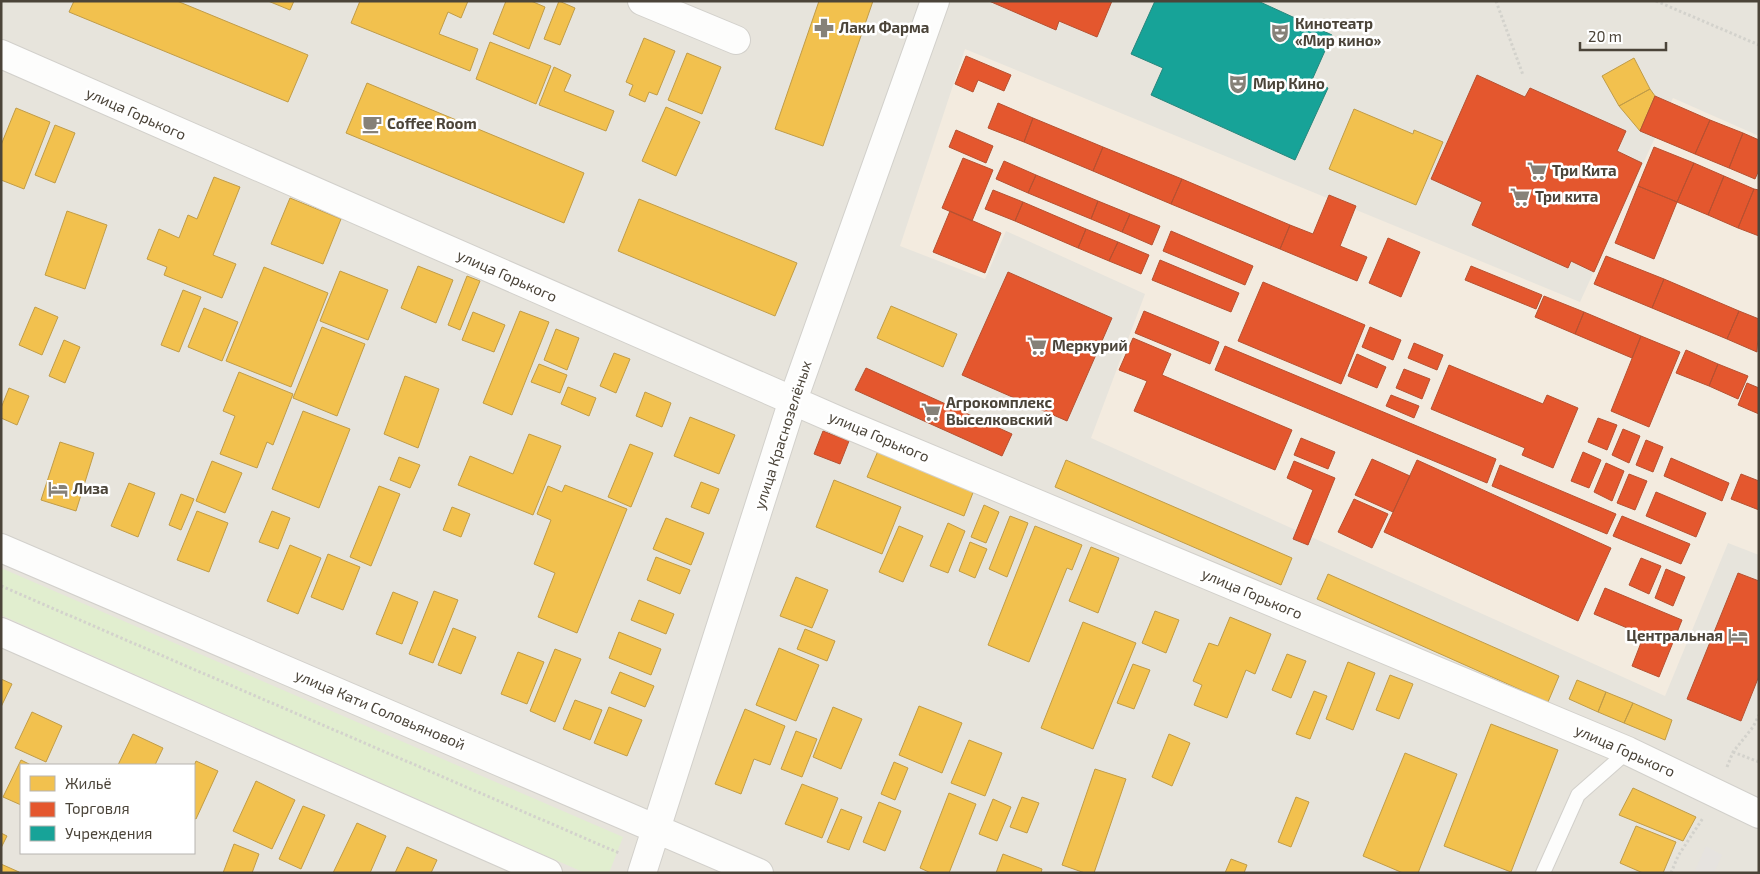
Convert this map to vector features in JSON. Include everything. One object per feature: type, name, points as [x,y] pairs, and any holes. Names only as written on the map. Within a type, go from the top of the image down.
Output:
[{"type":"street","points":[[642,1],[736,40]]},
{"type":"street","name":"улица Краснозелёных","points":[[643,868],[793,400],[935,1]]},
{"type":"street","name":"улица Горького","points":[[1,54],[793,400],[1628,751],[1759,814]]},
{"type":"street","name":"улица Кати Соловьяновой","points":[[1,548],[759,873]]},
{"type":"street","points":[[1,632],[548,873]]},
{"type":"lane","points":[[1543,873],[1578,795],[1628,751]]},
{"type":"path","points":[[1496,1],[1523,75]]},
{"type":"path","points":[[1656,1],[1759,45]]},
{"type":"path","points":[[1,586],[643,868]]},
{"type":"path","points":[[1753,727],[1759,715]]},
{"type":"path","points":[[1733,752],[1759,762]]},
{"type":"shaded area","points":[[1,1],[1759,1],[1759,873],[1,873]]},
{"type":"shaded area","points":[[965,49],[1580,302],[1673,98],[1759,136],[1759,555],[1728,543],[1665,696],[1091,438],[1145,294],[1006,231],[985,279],[900,246]]},
{"type":"shaded area","points":[[1706,846],[1722,855],[1714,873],[1694,873]]},
{"type":"green space","points":[[1,568],[623,837],[609,873],[585,873],[1,615]]},
{"type":"building: Жильё","points":[[74,1],[177,1],[308,55],[288,102],[69,12]]},
{"type":"building: Жильё","points":[[268,1],[294,1],[290,10]]},
{"type":"building: Жильё","points":[[360,1],[468,1],[461,18],[448,12],[439,34],[478,49],[470,71],[351,23]]},
{"type":"building: Жильё","points":[[506,1],[531,1],[545,7],[529,49],[493,34]]},
{"type":"building: Жильё","points":[[559,1],[575,8],[560,45],[544,39]]},
{"type":"building: Жильё","points":[[819,1],[873,1],[823,146],[775,129]]},
{"type":"building: Жильё","points":[[644,38],[675,51],[657,95],[649,92],[645,102],[629,95],[633,85],[626,82]]},
{"type":"building: Жильё","points":[[490,42],[551,66],[536,104],[476,79]]},
{"type":"building: Жильё","points":[[687,53],[721,67],[702,114],[668,100]]},
{"type":"building: Жильё","points":[[1634,58],[1650,89],[1619,106],[1602,76]]},
{"type":"building: Жильё","points":[[554,67],[571,75],[564,91],[614,111],[606,131],[539,105]]},
{"type":"building: Жильё","points":[[367,83],[584,173],[564,223],[346,133]]},
{"type":"building: Жильё","points":[[1650,89],[1655,96],[1640,131],[1619,106]]},
{"type":"building: Жильё","points":[[666,107],[700,122],[676,176],[642,161]]},
{"type":"building: Жильё","points":[[16,108],[50,122],[24,189],[1,180],[1,145]]},
{"type":"building: Жильё","points":[[1354,109],[1413,134],[1414,130],[1443,142],[1416,205],[1329,169]]},
{"type":"building: Жильё","points":[[55,125],[75,133],[55,183],[35,175]]},
{"type":"building: Жильё","points":[[214,177],[240,187],[213,255],[236,264],[222,298],[164,275],[167,267],[147,259],[159,229],[179,238],[188,215],[197,219]]},
{"type":"building: Жильё","points":[[290,198],[341,219],[323,264],[271,244]]},
{"type":"building: Жильё","points":[[639,199],[797,263],[775,316],[618,251]]},
{"type":"building: Жильё","points":[[67,211],[107,225],[85,289],[45,275]]},
{"type":"building: Жильё","points":[[418,266],[453,280],[436,323],[401,308]]},
{"type":"building: Жильё","points":[[264,267],[328,293],[291,387],[226,361]]},
{"type":"building: Жильё","points":[[340,271],[388,290],[368,340],[320,321]]},
{"type":"building: Жильё","points":[[467,276],[480,281],[460,330],[448,325]]},
{"type":"building: Жильё","points":[[183,290],[201,297],[179,352],[161,345]]},
{"type":"building: Жильё","points":[[891,306],[957,334],[943,367],[877,338]]},
{"type":"building: Жильё","points":[[35,307],[58,317],[42,355],[19,345]]},
{"type":"building: Жильё","points":[[204,308],[238,322],[222,361],[188,347]]},
{"type":"building: Жильё","points":[[520,311],[549,322],[512,415],[483,403]]},
{"type":"building: Жильё","points":[[473,312],[505,325],[494,352],[462,340]]},
{"type":"building: Жильё","points":[[322,327],[365,344],[337,416],[293,398]]},
{"type":"building: Жильё","points":[[556,329],[579,338],[567,370],[544,360]]},
{"type":"building: Жильё","points":[[64,340],[80,347],[65,383],[49,376]]},
{"type":"building: Жильё","points":[[614,353],[630,359],[616,393],[600,386]]},
{"type":"building: Жильё","points":[[539,364],[567,375],[560,393],[531,382]]},
{"type":"building: Жильё","points":[[239,372],[293,394],[273,445],[267,442],[257,468],[220,454],[235,416],[223,411]]},
{"type":"building: Жильё","points":[[405,376],[439,389],[418,448],[384,434]]},
{"type":"building: Жильё","points":[[568,387],[596,398],[589,416],[561,404]]},
{"type":"building: Жильё","points":[[9,388],[29,396],[17,425],[1,418],[1,408]]},
{"type":"building: Жильё","points":[[645,392],[671,403],[662,427],[636,416]]},
{"type":"building: Жильё","points":[[303,411],[350,429],[319,508],[272,489]]},
{"type":"building: Жильё","points":[[690,417],[735,435],[719,474],[674,456]]},
{"type":"building: Жильё","points":[[529,434],[561,446],[533,515],[458,485],[470,456],[513,474]]},
{"type":"building: Жильё","points":[[60,442],[94,453],[76,511],[41,500]]},
{"type":"building: Жильё","points":[[630,444],[653,453],[631,507],[608,497]]},
{"type":"building: Жильё","points":[[878,451],[974,490],[964,516],[867,477]]},
{"type":"building: Жильё","points":[[399,457],[420,465],[410,488],[390,480]]},
{"type":"building: Жильё","points":[[1066,460],[1292,558],[1281,585],[1055,487]]},
{"type":"building: Жильё","points":[[212,461],[242,473],[225,513],[196,501]]},
{"type":"building: Жильё","points":[[834,480],[901,507],[882,554],[816,527]]},
{"type":"building: Жильё","points":[[701,482],[719,489],[709,514],[691,507]]},
{"type":"building: Жильё","points":[[129,483],[155,493],[138,537],[111,526]]},
{"type":"building: Жильё","points":[[565,485],[627,509],[577,633],[538,617],[555,573],[534,564],[551,520],[537,514],[548,486],[562,492]]},
{"type":"building: Жильё","points":[[379,486],[400,494],[371,566],[350,557]]},
{"type":"building: Жильё","points":[[181,494],[194,499],[181,530],[169,525]]},
{"type":"building: Жильё","points":[[984,505],[999,512],[986,543],[971,537]]},
{"type":"building: Жильё","points":[[452,507],[470,514],[461,537],[443,530]]},
{"type":"building: Жильё","points":[[197,511],[228,523],[209,572],[177,560]]},
{"type":"building: Жильё","points":[[272,511],[290,518],[278,549],[259,542]]},
{"type":"building: Жильё","points":[[1010,516],[1028,523],[1007,577],[989,569]]},
{"type":"building: Жильё","points":[[666,518],[704,533],[691,565],[653,549]]},
{"type":"building: Жильё","points":[[948,523],[965,531],[948,573],[930,566]]},
{"type":"building: Жильё","points":[[899,526],[923,536],[903,582],[879,572]]},
{"type":"building: Жильё","points":[[1035,526],[1082,545],[1072,570],[1067,568],[1029,662],[988,645]]},
{"type":"building: Жильё","points":[[970,542],[987,549],[975,578],[959,571]]},
{"type":"building: Жильё","points":[[290,545],[321,558],[298,614],[267,601]]},
{"type":"building: Жильё","points":[[1091,547],[1119,558],[1098,613],[1069,601]]},
{"type":"building: Жильё","points":[[328,554],[360,567],[343,610],[311,597]]},
{"type":"building: Жильё","points":[[656,557],[690,570],[680,594],[647,580]]},
{"type":"building: Жильё","points":[[1328,574],[1559,676],[1548,702],[1317,599]]},
{"type":"building: Жильё","points":[[796,577],[828,590],[812,628],[780,616]]},
{"type":"building: Жильё","points":[[434,591],[458,600],[433,663],[409,654]]},
{"type":"building: Жильё","points":[[393,592],[418,602],[402,644],[376,634]]},
{"type":"building: Жильё","points":[[639,600],[674,614],[666,634],[631,620]]},
{"type":"building: Жильё","points":[[1155,611],[1179,620],[1166,653],[1142,643]]},
{"type":"building: Жильё","points":[[1230,617],[1271,634],[1255,674],[1246,670],[1227,718],[1194,705],[1202,685],[1193,681],[1209,643],[1218,646]]},
{"type":"building: Жильё","points":[[1083,622],[1136,643],[1093,749],[1041,728]]},
{"type":"building: Жильё","points":[[453,628],[476,637],[461,674],[438,665]]},
{"type":"building: Жильё","points":[[805,629],[835,641],[827,661],[797,649]]},
{"type":"building: Жильё","points":[[619,632],[661,649],[651,675],[609,658]]},
{"type":"building: Жильё","points":[[779,648],[819,665],[796,721],[756,705]]},
{"type":"building: Жильё","points":[[555,649],[581,659],[555,722],[530,711]]},
{"type":"building: Жильё","points":[[518,652],[544,662],[527,704],[501,694]]},
{"type":"building: Жильё","points":[[1287,654],[1306,661],[1291,698],[1272,690]]},
{"type":"building: Жильё","points":[[1348,662],[1375,673],[1353,730],[1326,719]]},
{"type":"building: Жильё","points":[[1133,664],[1150,670],[1134,709],[1117,703]]},
{"type":"building: Жильё","points":[[620,672],[654,686],[645,707],[611,693]]},
{"type":"building: Жильё","points":[[1390,675],[1413,684],[1399,719],[1376,710]]},
{"type":"building: Жильё","points":[[1,679],[12,684],[1,707]]},
{"type":"building: Жильё","points":[[1577,680],[1606,692],[1598,712],[1569,699]]},
{"type":"building: Жильё","points":[[1314,691],[1327,696],[1310,739],[1296,734]]},
{"type":"building: Жильё","points":[[1606,692],[1633,703],[1624,723],[1598,712]]},
{"type":"building: Жильё","points":[[575,700],[602,710],[590,740],[563,729]]},
{"type":"building: Жильё","points":[[1633,703],[1672,720],[1665,740],[1624,723]]},
{"type":"building: Жильё","points":[[919,706],[962,723],[942,773],[899,755]]},
{"type":"building: Жильё","points":[[609,707],[642,720],[627,756],[594,743]]},
{"type":"building: Жильё","points":[[833,707],[862,719],[841,769],[813,757]]},
{"type":"building: Жильё","points":[[745,709],[785,726],[770,765],[754,759],[741,794],[715,784]]},
{"type":"building: Жильё","points":[[32,712],[62,726],[46,762],[15,748]]},
{"type":"building: Жильё","points":[[1491,724],[1558,750],[1511,872],[1444,846]]},
{"type":"building: Жильё","points":[[796,731],[817,739],[802,777],[781,769]]},
{"type":"building: Жильё","points":[[133,734],[163,748],[155,764],[118,764]]},
{"type":"building: Жильё","points":[[1169,734],[1190,743],[1172,786],[1152,777]]},
{"type":"building: Жильё","points":[[969,740],[1002,753],[985,796],[951,783]]},
{"type":"building: Жильё","points":[[1405,753],[1457,774],[1418,873],[1403,873],[1363,856]]},
{"type":"building: Жильё","points":[[21,760],[29,764],[20,764],[20,805],[3,797]]},
{"type":"building: Жильё","points":[[196,761],[218,771],[196,819],[195,818]]},
{"type":"building: Жильё","points":[[894,762],[908,768],[895,800],[881,794]]},
{"type":"building: Жильё","points":[[1095,769],[1126,779],[1094,873],[1085,873],[1062,865]]},
{"type":"building: Жильё","points":[[256,781],[295,800],[272,849],[233,831]]},
{"type":"building: Жильё","points":[[802,784],[838,798],[822,838],[785,824]]},
{"type":"building: Жильё","points":[[1633,788],[1696,817],[1683,841],[1619,815]]},
{"type":"building: Жильё","points":[[949,793],[976,804],[949,873],[931,873],[920,868]]},
{"type":"building: Жильё","points":[[1022,797],[1039,803],[1027,833],[1010,827]]},
{"type":"building: Жильё","points":[[1296,797],[1309,802],[1291,847],[1278,842]]},
{"type":"building: Жильё","points":[[993,799],[1011,807],[997,841],[979,834]]},
{"type":"building: Жильё","points":[[879,802],[901,811],[885,851],[863,842]]},
{"type":"building: Жильё","points":[[303,806],[325,815],[301,869],[279,859]]},
{"type":"building: Жильё","points":[[841,809],[862,817],[849,850],[827,842]]},
{"type":"building: Жильё","points":[[357,823],[386,836],[370,873],[333,873]]},
{"type":"building: Жильё","points":[[1636,826],[1676,842],[1663,873],[1643,873],[1620,863]]},
{"type":"building: Жильё","points":[[1,833],[7,836],[1,848]]},
{"type":"building: Жильё","points":[[234,844],[259,854],[252,873],[223,873]]},
{"type":"building: Жильё","points":[[407,847],[437,860],[431,873],[395,873]]},
{"type":"building: Жильё","points":[[1003,854],[1042,869],[1041,873],[996,873]]},
{"type":"building: Жильё","points":[[1231,859],[1247,865],[1244,873],[1225,873]]},
{"type":"building: Жильё","points":[[1,864],[19,872],[19,873],[1,873]]},
{"type":"building: Торговля","points":[[989,1],[1112,1],[1097,37],[1059,21],[1056,30]]},
{"type":"building: Торговля","points":[[966,56],[1011,75],[1004,91],[978,80],[973,92],[955,84]]},
{"type":"building: Торговля","name":"Три Кита","points":[[1477,75],[1525,97],[1530,88],[1626,131],[1617,151],[1642,163],[1594,272],[1571,261],[1568,268],[1472,225],[1482,202],[1431,179]]},
{"type":"building: Торговля","points":[[1655,96],[1710,120],[1695,154],[1640,131]]},
{"type":"building: Торговля","points":[[998,103],[1033,118],[1024,142],[988,128]]},
{"type":"building: Торговля","points":[[1033,118],[1103,147],[1093,171],[1024,142]]},
{"type":"building: Торговля","points":[[1710,120],[1743,133],[1729,168],[1695,154]]},
{"type":"building: Торговля","points":[[956,130],[993,146],[986,163],[949,147]]},
{"type":"building: Торговля","points":[[1743,133],[1759,140],[1759,170],[1755,179],[1729,168]]},
{"type":"building: Торговля","points":[[1103,147],[1182,179],[1171,204],[1093,171]]},
{"type":"building: Торговля","points":[[1654,147],[1694,163],[1677,202],[1638,186]]},
{"type":"building: Торговля","points":[[963,158],[993,170],[972,221],[942,208]]},
{"type":"building: Торговля","points":[[1004,161],[1036,175],[1028,193],[996,179]]},
{"type":"building: Торговля","points":[[1694,163],[1724,176],[1708,215],[1677,202]]},
{"type":"building: Торговля","points":[[1036,175],[1098,201],[1091,219],[1028,193]]},
{"type":"building: Торговля","points":[[1724,176],[1754,189],[1738,228],[1708,215]]},
{"type":"building: Торговля","points":[[1182,179],[1290,225],[1280,249],[1171,204]]},
{"type":"building: Торговля","points":[[1638,186],[1677,202],[1654,259],[1615,243]]},
{"type":"building: Торговля","points":[[1754,189],[1759,190],[1759,236],[1738,228]]},
{"type":"building: Торговля","points":[[993,190],[1023,202],[1015,221],[985,209]]},
{"type":"building: Торговля","points":[[1329,195],[1356,206],[1340,246],[1367,257],[1357,281],[1280,249],[1290,225],[1313,234]]},
{"type":"building: Торговля","points":[[1098,201],[1130,214],[1122,232],[1091,219]]},
{"type":"building: Торговля","points":[[1023,202],[1086,229],[1078,248],[1015,221]]},
{"type":"building: Торговля","points":[[950,211],[1001,233],[985,273],[933,252]]},
{"type":"building: Торговля","points":[[1130,214],[1160,226],[1152,245],[1122,232]]},
{"type":"building: Торговля","points":[[1086,229],[1118,242],[1109,261],[1078,248]]},
{"type":"building: Торговля","points":[[1171,231],[1253,266],[1245,285],[1163,251]]},
{"type":"building: Торговля","points":[[1388,238],[1420,252],[1401,297],[1369,283]]},
{"type":"building: Торговля","points":[[1118,242],[1149,255],[1141,274],[1109,261]]},
{"type":"building: Торговля","points":[[1606,256],[1664,279],[1652,308],[1594,284]]},
{"type":"building: Торговля","points":[[1160,260],[1239,293],[1231,312],[1152,280]]},
{"type":"building: Торговля","points":[[1471,266],[1542,295],[1536,309],[1465,280]]},
{"type":"building: Торговля","name":"Меркурий","points":[[1008,272],[1112,318],[1067,421],[962,375]]},
{"type":"building: Торговля","points":[[1664,279],[1739,311],[1727,339],[1652,308]]},
{"type":"building: Торговля","points":[[1263,282],[1365,325],[1341,384],[1238,341]]},
{"type":"building: Торговля","points":[[1544,296],[1584,312],[1575,334],[1535,317]]},
{"type":"building: Торговля","points":[[1144,311],[1219,342],[1210,364],[1135,333]]},
{"type":"building: Торговля","points":[[1739,311],[1759,319],[1757,352],[1727,339]]},
{"type":"building: Торговля","points":[[1584,312],[1641,336],[1632,358],[1575,334]]},
{"type":"building: Торговля","points":[[1370,327],[1401,340],[1393,360],[1362,347]]},
{"type":"building: Торговля","points":[[1641,336],[1680,352],[1649,427],[1611,411]]},
{"type":"building: Торговля","points":[[1133,338],[1171,354],[1162,375],[1292,430],[1275,470],[1134,411],[1147,381],[1119,370]]},
{"type":"building: Торговля","points":[[1414,343],[1443,355],[1437,370],[1408,358]]},
{"type":"building: Торговля","points":[[1225,346],[1496,459],[1487,483],[1215,370]]},
{"type":"building: Торговля","points":[[1686,350],[1718,364],[1709,386],[1676,373]]},
{"type":"building: Торговля","points":[[1357,354],[1386,367],[1377,388],[1348,376]]},
{"type":"building: Торговля","points":[[1718,364],[1748,376],[1738,399],[1709,386]]},
{"type":"building: Торговля","points":[[1449,365],[1543,404],[1547,395],[1578,408],[1553,468],[1522,455],[1525,448],[1431,409]]},
{"type":"building: Торговля","points":[[866,368],[1012,434],[1002,456],[855,390]]},
{"type":"building: Торговля","points":[[1404,369],[1430,379],[1422,399],[1396,388]]},
{"type":"building: Торговля","points":[[1747,383],[1759,388],[1759,414],[1738,405]]},
{"type":"building: Торговля","points":[[1391,395],[1419,406],[1414,418],[1386,406]]},
{"type":"building: Торговля","points":[[1598,418],[1617,425],[1607,450],[1588,442]]},
{"type":"building: Торговля","points":[[1623,429],[1640,436],[1629,463],[1612,455]]},
{"type":"building: Торговля","points":[[823,431],[849,441],[840,464],[814,454]]},
{"type":"building: Торговля","points":[[1301,438],[1335,452],[1328,469],[1294,455]]},
{"type":"building: Торговля","points":[[1646,440],[1663,447],[1653,472],[1636,465]]},
{"type":"building: Торговля","points":[[1583,452],[1601,460],[1589,488],[1571,481]]},
{"type":"building: Торговля","points":[[1671,458],[1729,483],[1722,501],[1664,476]]},
{"type":"building: Торговля","points":[[1372,459],[1410,476],[1393,512],[1355,495]]},
{"type":"building: Торговля","points":[[1417,460],[1611,548],[1578,621],[1384,532]]},
{"type":"building: Торговля","points":[[1294,461],[1335,478],[1308,545],[1293,539],[1313,490],[1287,478]]},
{"type":"building: Торговля","points":[[1606,463],[1624,471],[1612,501],[1594,492]]},
{"type":"building: Торговля","points":[[1500,465],[1616,514],[1607,534],[1492,486]]},
{"type":"building: Торговля","points":[[1629,474],[1647,481],[1635,510],[1617,503]]},
{"type":"building: Торговля","points":[[1741,474],[1759,481],[1759,510],[1731,499]]},
{"type":"building: Торговля","points":[[1656,492],[1706,513],[1696,537],[1646,516]]},
{"type":"building: Торговля","points":[[1354,499],[1388,514],[1372,548],[1338,532]]},
{"type":"building: Торговля","points":[[1622,516],[1690,544],[1681,564],[1613,536]]},
{"type":"building: Торговля","points":[[1641,558],[1661,566],[1649,594],[1629,585]]},
{"type":"building: Торговля","points":[[1666,569],[1685,577],[1673,606],[1655,598]]},
{"type":"building: Торговля","points":[[1738,573],[1759,581],[1759,676],[1741,721],[1687,699]]},
{"type":"building: Торговля","points":[[1605,588],[1682,620],[1659,677],[1632,666],[1644,635],[1594,614]]},
{"type":"building: Учреждения","name":"Мир Кино","points":[[1155,1],[1258,1],[1332,35],[1312,80],[1328,88],[1295,160],[1151,95],[1163,68],[1131,54]]},
{"type":"place","name":"Лаки Фарма","points":[[824,28]]},
{"type":"place","name":"Кинотеатр «Мир кино»","points":[[1280,33]]},
{"type":"place","name":"Мир Кино","points":[[1238,84]]},
{"type":"place","name":"Coffee Room","points":[[372,124]]},
{"type":"place","name":"Три Кита","points":[[1537,171]]},
{"type":"place","name":"Три кита","points":[[1520,197]]},
{"type":"place","name":"Меркурий","points":[[1037,346]]},
{"type":"place","name":"Агрокомплекс Выселковский","points":[[931,412]]},
{"type":"place","name":"Лиза","points":[[58,489]]},
{"type":"place","name":"Центральная","points":[[1738,636]]}]
